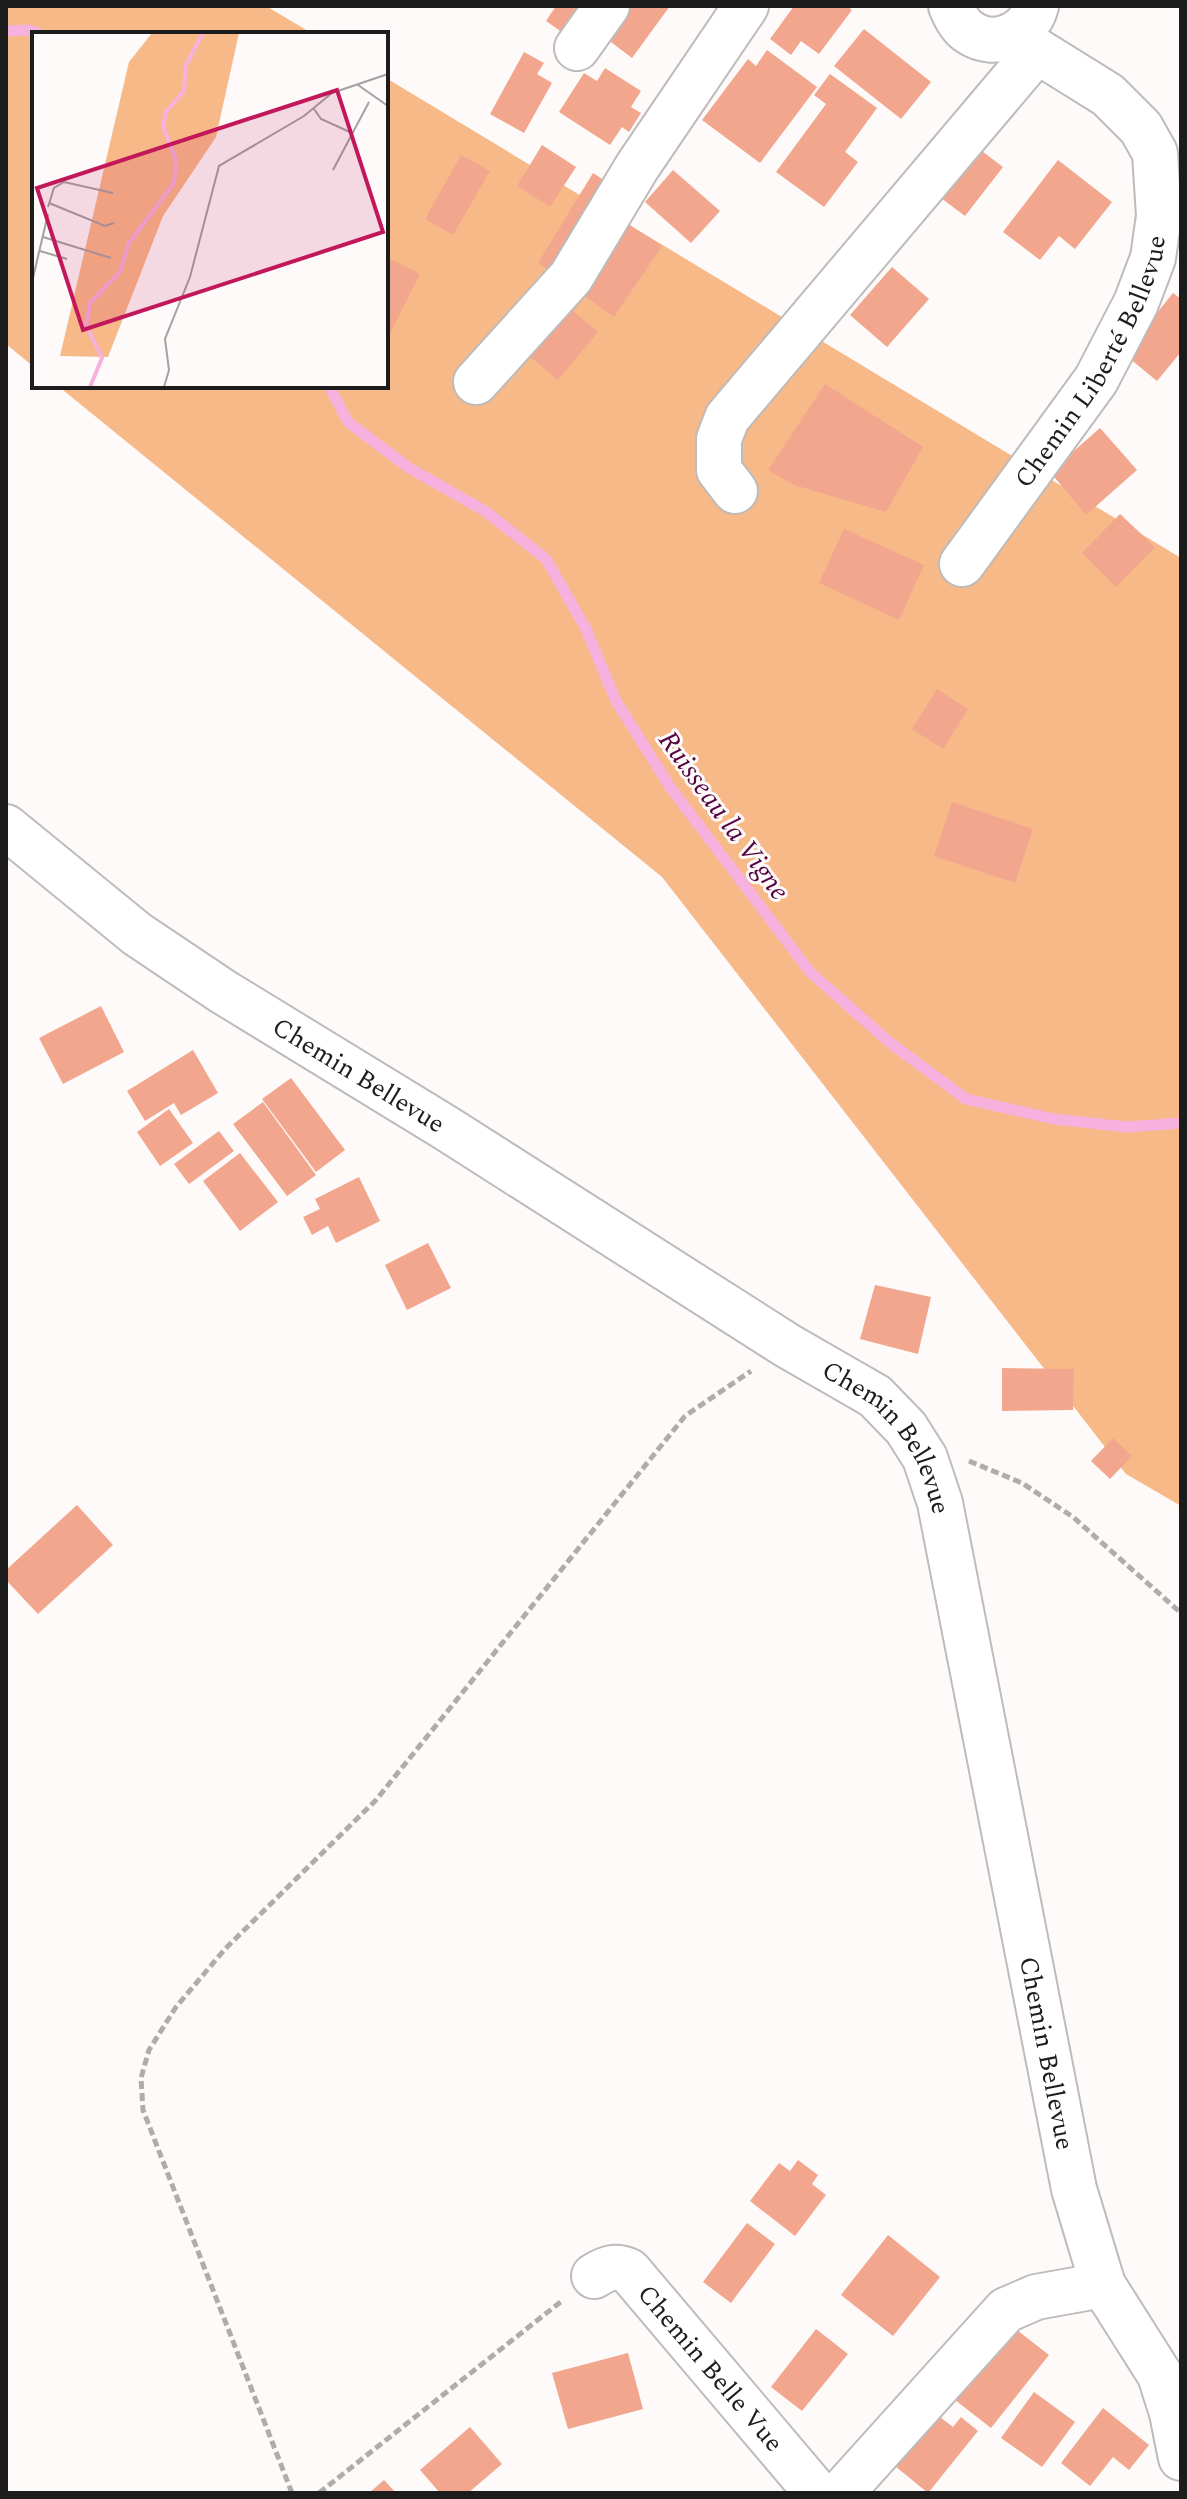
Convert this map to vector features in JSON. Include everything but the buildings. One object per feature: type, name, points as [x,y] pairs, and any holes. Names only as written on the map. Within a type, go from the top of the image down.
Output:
[{"type":"street","points":[[577,48],[607,6]]},
{"type":"street","points":[[476,382],[571,277],[637,167],[746,6]]},
{"type":"street","name":"Chemin Liberté Bellevue","points":[[947,11],[969,32],[983,38],[998,39],[1029,31],[1108,95],[1141,128],[1155,153],[1159,216],[1153,258],[1136,303],[1096,380],[962,564]]},
{"type":"street","points":[[735,491],[719,470],[719,439],[727,418],[1029,31]]},
{"type":"street","name":"Chemin Bellevue","points":[[6,827],[137,934],[222,991],[446,1128],[788,1346],[875,1396],[906,1428],[925,1458],[940,1503],[1074,2189],[1103,2285],[1160,2375],[1181,2458]]},
{"type":"street","name":"Chemin Belle Vue","points":[[594,2276],[607,2268],[619,2266],[629,2271],[817,2493]]},
{"type":"street","points":[[841,2493],[1006,2310],[1036,2297],[1103,2285]]},
{"type":"path","points":[[292,2493],[143,2110],[141,2078],[149,2050],[176,2007],[225,1949],[376,1800],[685,1416],[788,1346]]},
{"type":"path","points":[[925,1458],[963,1458],[1022,1483],[1073,1517],[1181,1613]]},
{"type":"path","points":[[319,2493],[594,2276]]},
{"type":"shaded area","points":[[6,6],[266,6],[310,32],[32,32],[32,365],[6,344]]},
{"type":"shaded area","points":[[388,79],[1181,558],[1181,1506],[1126,1474],[662,877],[60,388],[388,388]]},
{"type":"waterway","name":"Ruisseau la Vigne","points":[[6,31],[35,32]]},
{"type":"waterway","name":"Ruisseau la Vigne","points":[[330,388],[348,422],[409,468],[485,511],[546,559],[585,627],[616,701],[670,787],[810,972],[889,1042],[966,1099],[1054,1119],[1127,1127],[1181,1123]]}]
